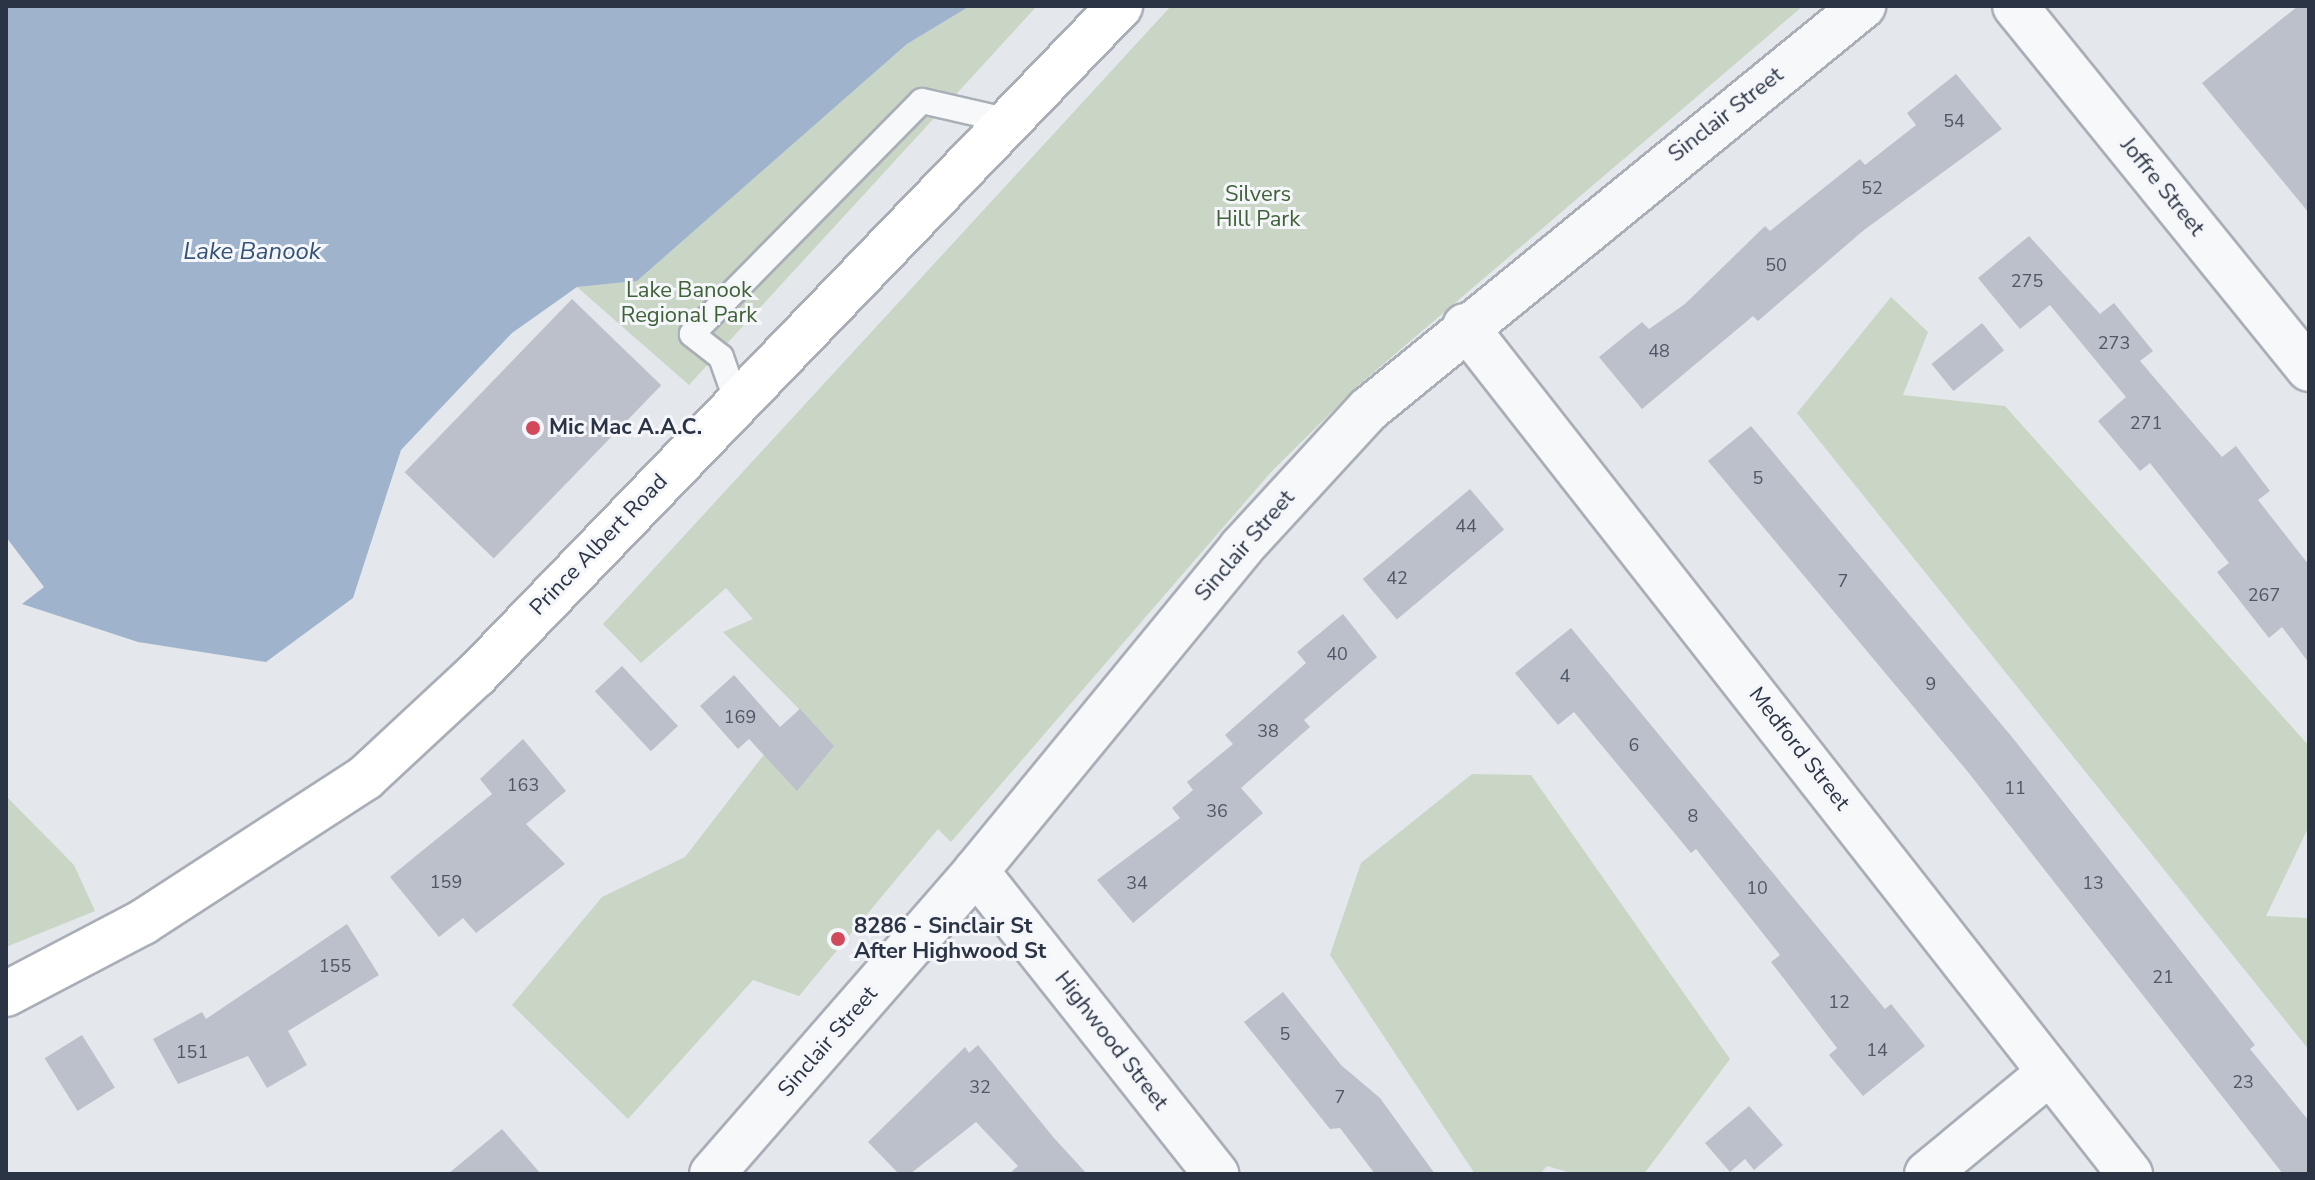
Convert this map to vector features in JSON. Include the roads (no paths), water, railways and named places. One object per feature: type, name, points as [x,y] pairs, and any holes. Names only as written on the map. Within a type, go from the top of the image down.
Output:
[{"type":"main road","name":"Prince Albert Road","points":[[6,994],[143,922],[365,778],[476,675],[1120,6]]},
{"type":"street","name":"Sinclair Street","points":[[712,1174],[976,871],[1241,548],[1369,409],[1465,326],[1863,6]]},
{"type":"street","name":"Joffre Street","points":[[2015,6],[2309,369]]},
{"type":"street","name":"Medford Street","points":[[1465,326],[2130,1174]]},
{"type":"street","name":"Highwood Street","points":[[976,871],[1216,1174]]},
{"type":"street","points":[[1927,1174],[2049,1073]]},
{"type":"lane","points":[[737,402],[721,357],[692,334],[922,101],[1009,121]]},
{"type":"water","name":"Lake Banook","points":[[6,6],[970,6],[907,44],[637,281],[577,287],[512,333],[401,450],[353,598],[266,662],[138,642],[22,604],[44,587],[6,537]]},
{"type":"place","name":"Mic Mac A.A.C.","points":[[533,428]]},
{"type":"place","name":"8286 - Sinclair St After Highwood St","points":[[838,939]]},
{"type":"park label","name":"Silvers Hill Park","points":[[1258,206]]},
{"type":"park label","name":"Lake Banook Regional Park","points":[[689,302]]}]
